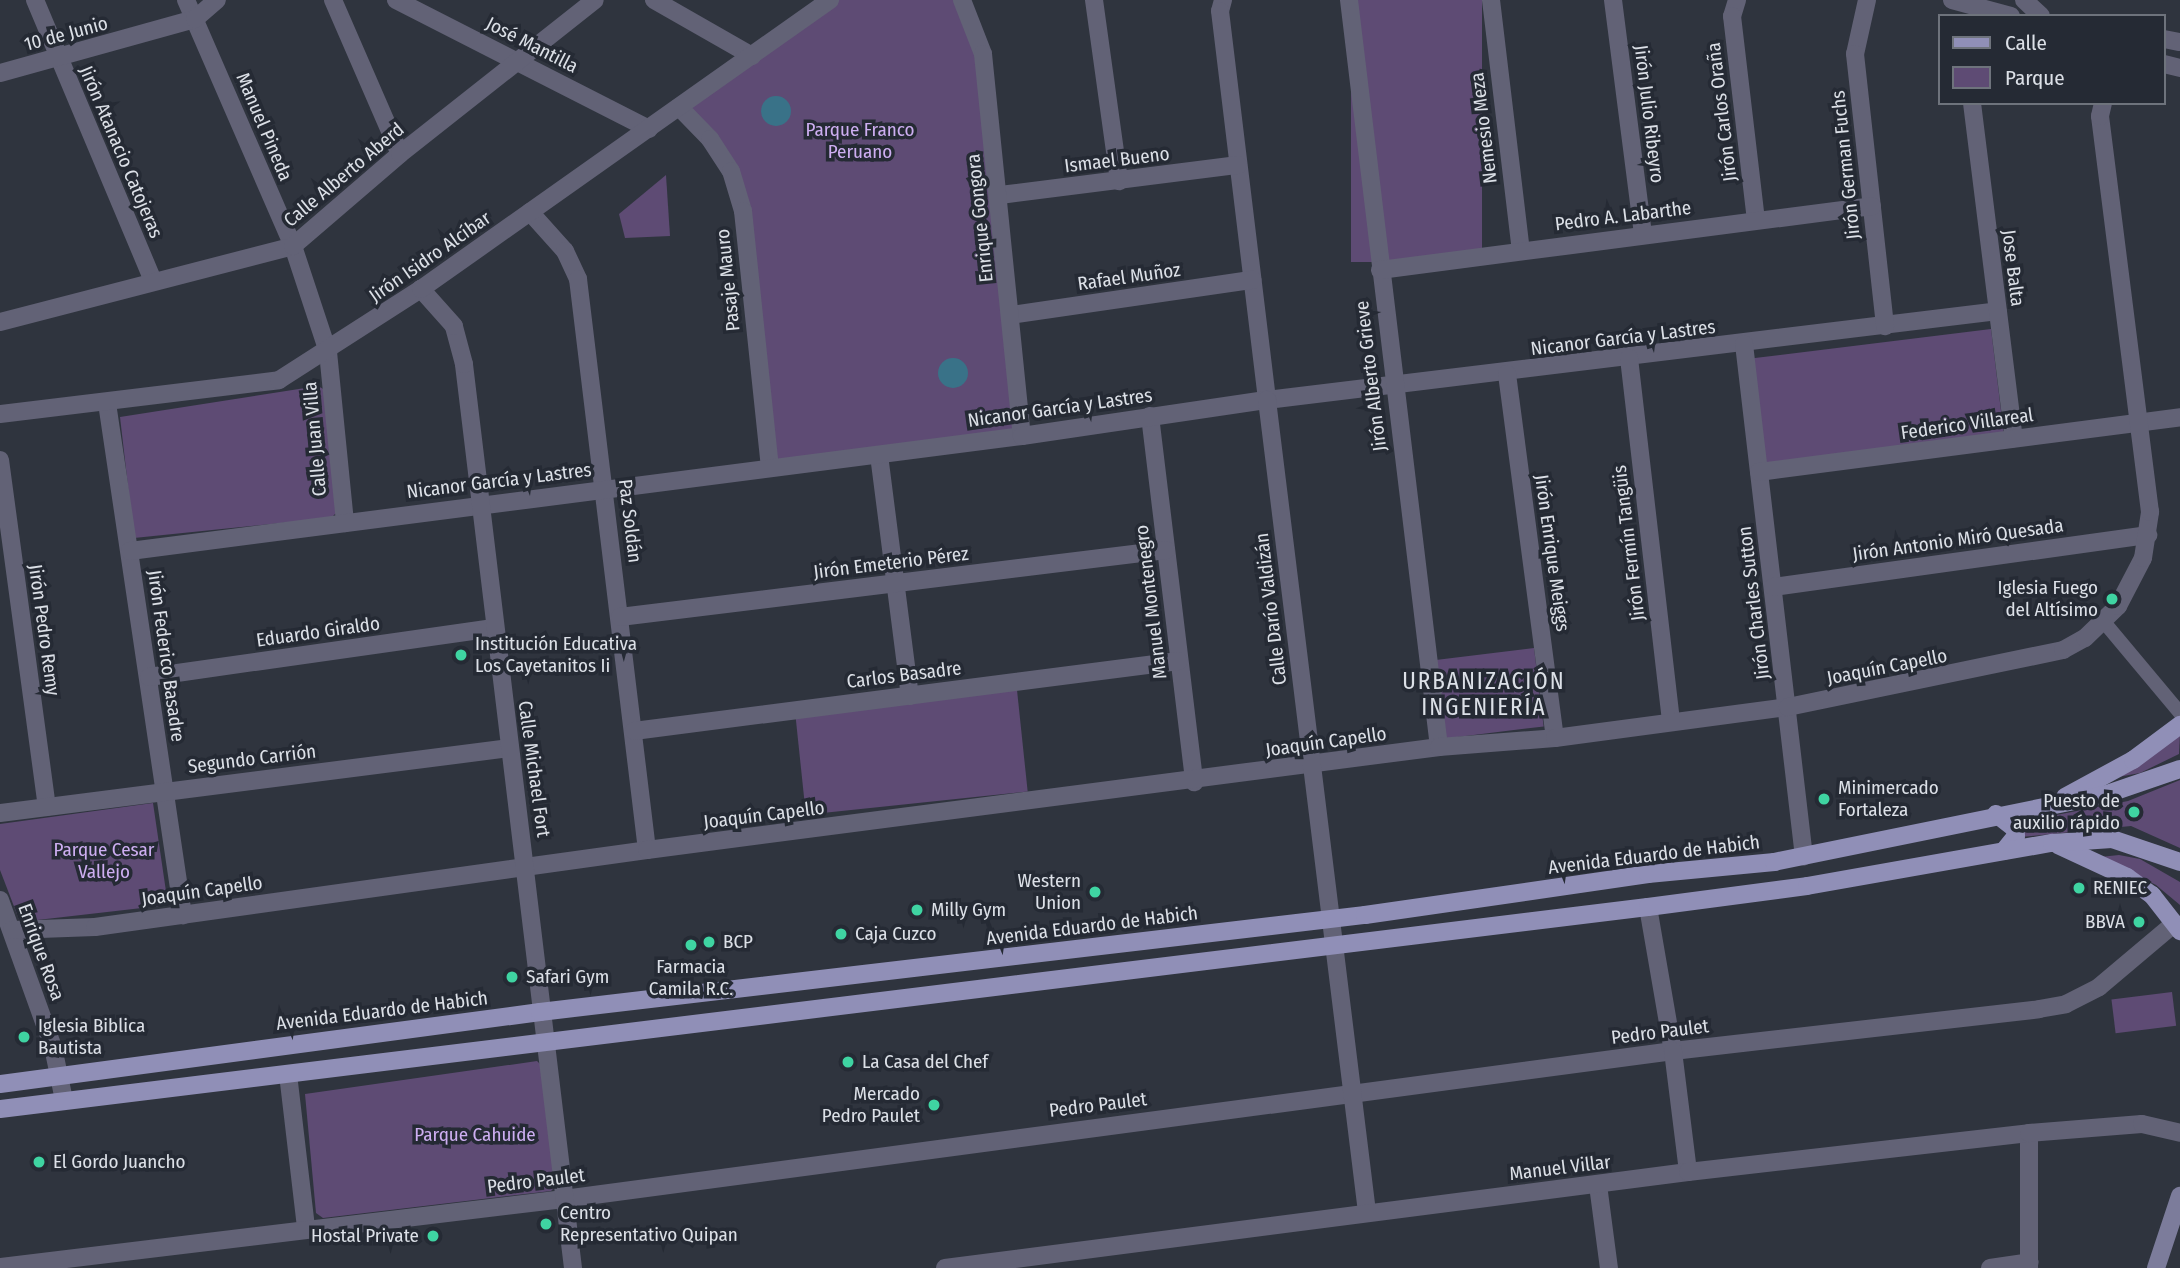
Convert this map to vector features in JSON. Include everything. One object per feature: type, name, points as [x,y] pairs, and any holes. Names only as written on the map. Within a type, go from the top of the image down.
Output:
[{"type":"main road","points":[[2049,805],[2133,760],[2180,724]]},
{"type":"main road","name":"Avenida Eduardo de Habich","points":[[0,1084],[540,1012],[1329,920],[1804,857],[1996,814],[2106,794],[2180,769]]},
{"type":"main road","points":[[1996,814],[2015,829],[2016,836],[2004,851]]},
{"type":"main road","points":[[0,1109],[1648,907],[1807,886],[2052,843],[2112,839],[2180,862]]},
{"type":"main road","points":[[2052,843],[2127,877],[2152,895],[2177,927]]},
{"type":"main road","points":[[2156,1268],[2180,1196]]},
{"type":"street","name":"Jirón Atanacio Catojeras","points":[[35,0],[153,281]]},
{"type":"street","name":"Manuel Pineda","points":[[186,0],[293,246],[328,352]]},
{"type":"street","name":"10 de Junio","points":[[0,73],[59,60],[195,19],[217,0]]},
{"type":"street","points":[[333,0],[400,154]]},
{"type":"street","name":"José Mantilla","points":[[396,0],[649,128]]},
{"type":"street","name":"Calle Alberto Aberd","points":[[0,322],[293,246],[400,154],[595,0]]},
{"type":"street","points":[[654,0],[752,56]]},
{"type":"street","name":"Jirón Isidro Alcíbar","points":[[0,414],[279,380],[328,352],[422,289],[830,0]]},
{"type":"street","name":"Enrique Gongora","points":[[962,0],[983,54],[1000,195],[1022,436]]},
{"type":"street","points":[[1094,0],[1119,181]]},
{"type":"street","name":"Calle Darío Valdizán","points":[[1223,0],[1220,11],[1238,165],[1367,1212]]},
{"type":"street","name":"Jirón Alberto Grieve","points":[[1349,0],[1393,385],[1439,747]]},
{"type":"street","name":"Nemesio Meza","points":[[1491,0],[1521,250]]},
{"type":"street","name":"Jirón Julio Ribeyro","points":[[1613,0],[1643,233]]},
{"type":"street","name":"Jirón Carlos Oraña","points":[[1737,0],[1732,16],[1756,220]]},
{"type":"street","name":"Jirón German Fuchs","points":[[1867,0],[1854,54],[1885,326]]},
{"type":"street","points":[[1952,0],[1990,13]]},
{"type":"street","points":[[2024,0],[2039,14]]},
{"type":"street","name":"Jose Balta","points":[[1972,105],[2014,438]]},
{"type":"street","name":"Joaquín Capello","points":[[12,930],[95,927],[648,850],[1194,782],[1439,747],[1671,723],[1787,707],[2038,658],[2063,650],[2105,622],[2131,583],[2148,535],[2150,512],[2100,116],[2103,105]]},
{"type":"street","name":"Pasaje Mauro","points":[[680,107],[710,139],[731,171],[743,211],[770,468]]},
{"type":"street","name":"Ismael Bueno","points":[[1000,195],[1238,165]]},
{"type":"street","name":"Pedro A. Labarthe","points":[[1380,270],[1643,233],[1871,206]]},
{"type":"street","name":"Paz Soldán","points":[[530,212],[565,251],[578,279],[648,850]]},
{"type":"street","name":"Rafael Muñoz","points":[[1011,315],[1252,280]]},
{"type":"street","name":"Calle Michael Fort","points":[[422,289],[454,326],[460,341],[573,1268]]},
{"type":"street","name":"Nicanor García y Lastres","points":[[130,551],[481,503],[879,455],[1267,400],[1507,374],[1998,311]]},
{"type":"street","name":"Jirón Charles Sutton","points":[[1744,344],[1804,857]]},
{"type":"street","name":"Calle Juan Villa","points":[[328,352],[345,523]]},
{"type":"street","name":"Jirón Fermín Tangüis","points":[[1629,358],[1671,723]]},
{"type":"street","name":"Jirón Enrique Meiggs","points":[[1507,374],[1555,737]]},
{"type":"street","name":"Jirón Federico Basadre","points":[[107,403],[183,915]]},
{"type":"street","name":"Manuel Montenegro","points":[[1150,416],[1194,782]]},
{"type":"street","name":"Federico Villareal","points":[[1759,472],[2180,417]]},
{"type":"street","points":[[879,455],[910,696]]},
{"type":"street","name":"Jirón Pedro Remy","points":[[0,460],[47,807]]},
{"type":"street","name":"Jirón Antonio Miró Quesada","points":[[1773,587],[2148,535]]},
{"type":"street","name":"Jirón Emeterio Pérez","points":[[621,617],[1166,550]]},
{"type":"street","points":[[2105,622],[2180,713]]},
{"type":"street","name":"Eduardo Giraldo","points":[[149,677],[494,628]]},
{"type":"street","name":"Carlos Basadre","points":[[634,731],[1179,661]]},
{"type":"street","name":"Segundo Carrión","points":[[0,813],[510,748]]},
{"type":"street","name":"Enrique Rosa","points":[[0,900],[60,1074],[64,1100]]},
{"type":"street","points":[[1648,907],[1673,1051],[1688,1172]]},
{"type":"street","name":"Pedro Paulet","points":[[0,1267],[564,1199],[1673,1051],[2066,1004],[2099,987],[2177,927]]},
{"type":"street","points":[[288,1074],[306,1228]]},
{"type":"street","name":"Manuel Villar","points":[[945,1268],[1000,1264],[1367,1212],[1688,1172],[2029,1133],[2142,1124],[2180,1133]]},
{"type":"street","points":[[1990,1268],[2029,1265],[2029,1133]]},
{"type":"street","points":[[1598,1185],[1609,1268]]},
{"type":"green space","name":"Parque Franco Peruano","points":[[830,0],[962,0],[978,37],[1022,436],[770,468],[731,171],[679,107]]},
{"type":"green space","points":[[1351,0],[1482,0],[1482,262],[1351,262]]},
{"type":"green space","points":[[666,175],[670,236],[625,238],[619,214]]},
{"type":"green space","points":[[1991,329],[2004,434],[1764,464],[1751,358]]},
{"type":"green space","points":[[318,386],[325,390],[339,510],[331,518],[134,538],[120,417]]},
{"type":"green space","points":[[1534,648],[1544,726],[1443,739],[1434,660]]},
{"type":"green space","points":[[1017,690],[1028,791],[806,815],[795,713]]},
{"type":"green space","points":[[2180,734],[2179,754],[2140,773],[2096,781]]},
{"type":"green space","points":[[2180,780],[2180,848],[2131,826],[2021,837],[2015,823],[2128,801]]},
{"type":"green space","name":"Parque Cesar Vallejo","points":[[153,803],[168,905],[20,922],[0,870],[0,824]]},
{"type":"green space","points":[[2119,855],[2140,859],[2180,882],[2180,905],[2156,885],[2100,857]]},
{"type":"green space","points":[[2172,992],[2176,1026],[2116,1033],[2111,999]]},
{"type":"green space","name":"Parque Cahuide","points":[[537,1061],[542,1066],[558,1184],[551,1191],[323,1218],[316,1213],[305,1094]]},
{"type":"water","points":[[776,96],[787,100],[791,111],[787,122],[776,126],[765,122],[761,111],[765,100]]},
{"type":"water","points":[[953,358],[964,362],[968,373],[964,384],[953,388],[942,384],[938,373],[942,362]]},
{"type":"place","name":"Iglesia Fuego del Altísimo","points":[[2112,599]]},
{"type":"place","name":"Institución Educativa Los Cayetanitos Ii","points":[[461,655]]},
{"type":"place","name":"Minimercado Fortaleza","points":[[1824,799]]},
{"type":"place","name":"Puesto de auxilio rápido","points":[[2134,812]]},
{"type":"place","name":"RENIEC","points":[[2079,888]]},
{"type":"place","name":"Western Union","points":[[1095,892]]},
{"type":"place","name":"Milly Gym","points":[[917,910]]},
{"type":"place","name":"BBVA","points":[[2139,922]]},
{"type":"place","name":"Caja Cuzco","points":[[841,934]]},
{"type":"place","name":"BCP","points":[[709,942]]},
{"type":"place","name":"Farmacia Camila R.C.","points":[[691,945]]},
{"type":"place","name":"Safari Gym","points":[[512,977]]},
{"type":"place","name":"Iglesia Biblica Bautista","points":[[24,1037]]},
{"type":"place","name":"La Casa del Chef","points":[[848,1062]]},
{"type":"place","name":"Mercado Pedro Paulet","points":[[934,1105]]},
{"type":"place","name":"El Gordo Juancho","points":[[39,1162]]},
{"type":"place","name":"Centro Representativo Quipan","points":[[546,1224]]},
{"type":"place","name":"Hostal Private","points":[[433,1236]]},
{"type":"district","name":"URBANIZACIÓN INGENIERÍA","points":[[1484,694]]}]
